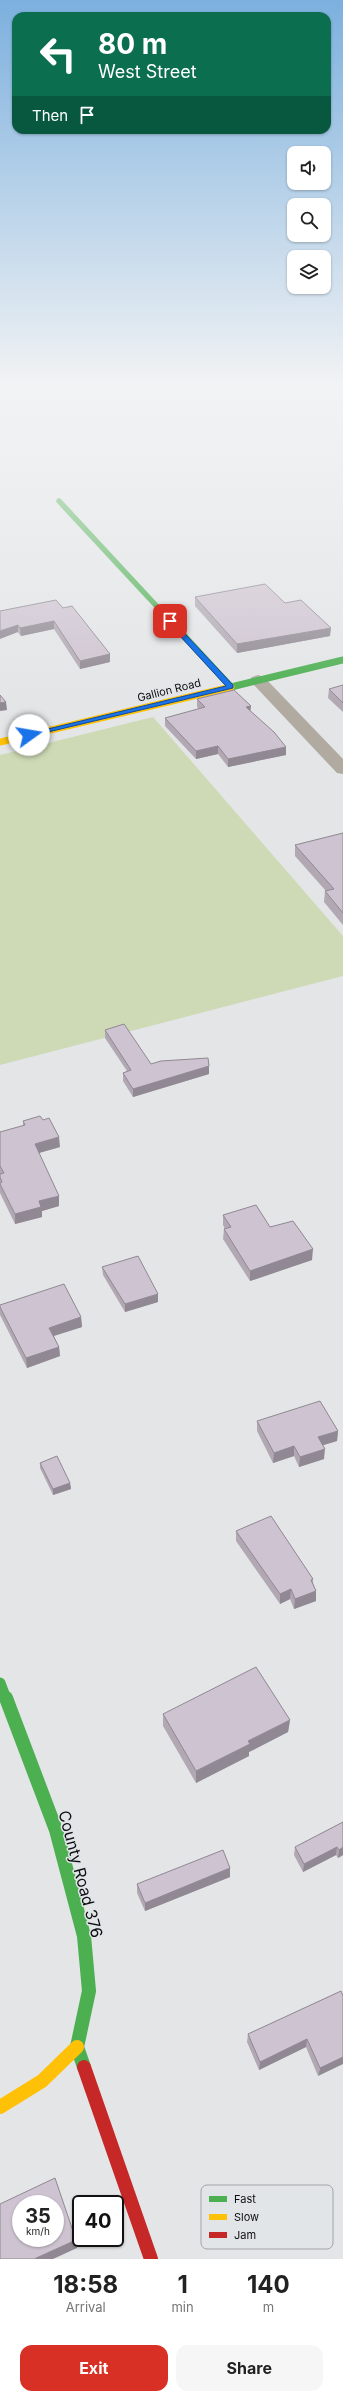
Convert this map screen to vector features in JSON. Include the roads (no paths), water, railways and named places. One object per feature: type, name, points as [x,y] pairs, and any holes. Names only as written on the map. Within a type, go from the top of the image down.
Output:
[{"type":"street","points":[[59,501],[68,508],[231,687]]},
{"type":"street","name":"Gallion Road","points":[[0,742],[343,660]]},
{"type":"street","points":[[258,680],[343,769]]},
{"type":"street","name":"County Road 376","points":[[0,1683],[56,1830],[84,1936],[89,1991],[77,2047]]},
{"type":"street","points":[[0,2107],[23,2096],[57,2070],[77,2047],[152,2259]]}]
